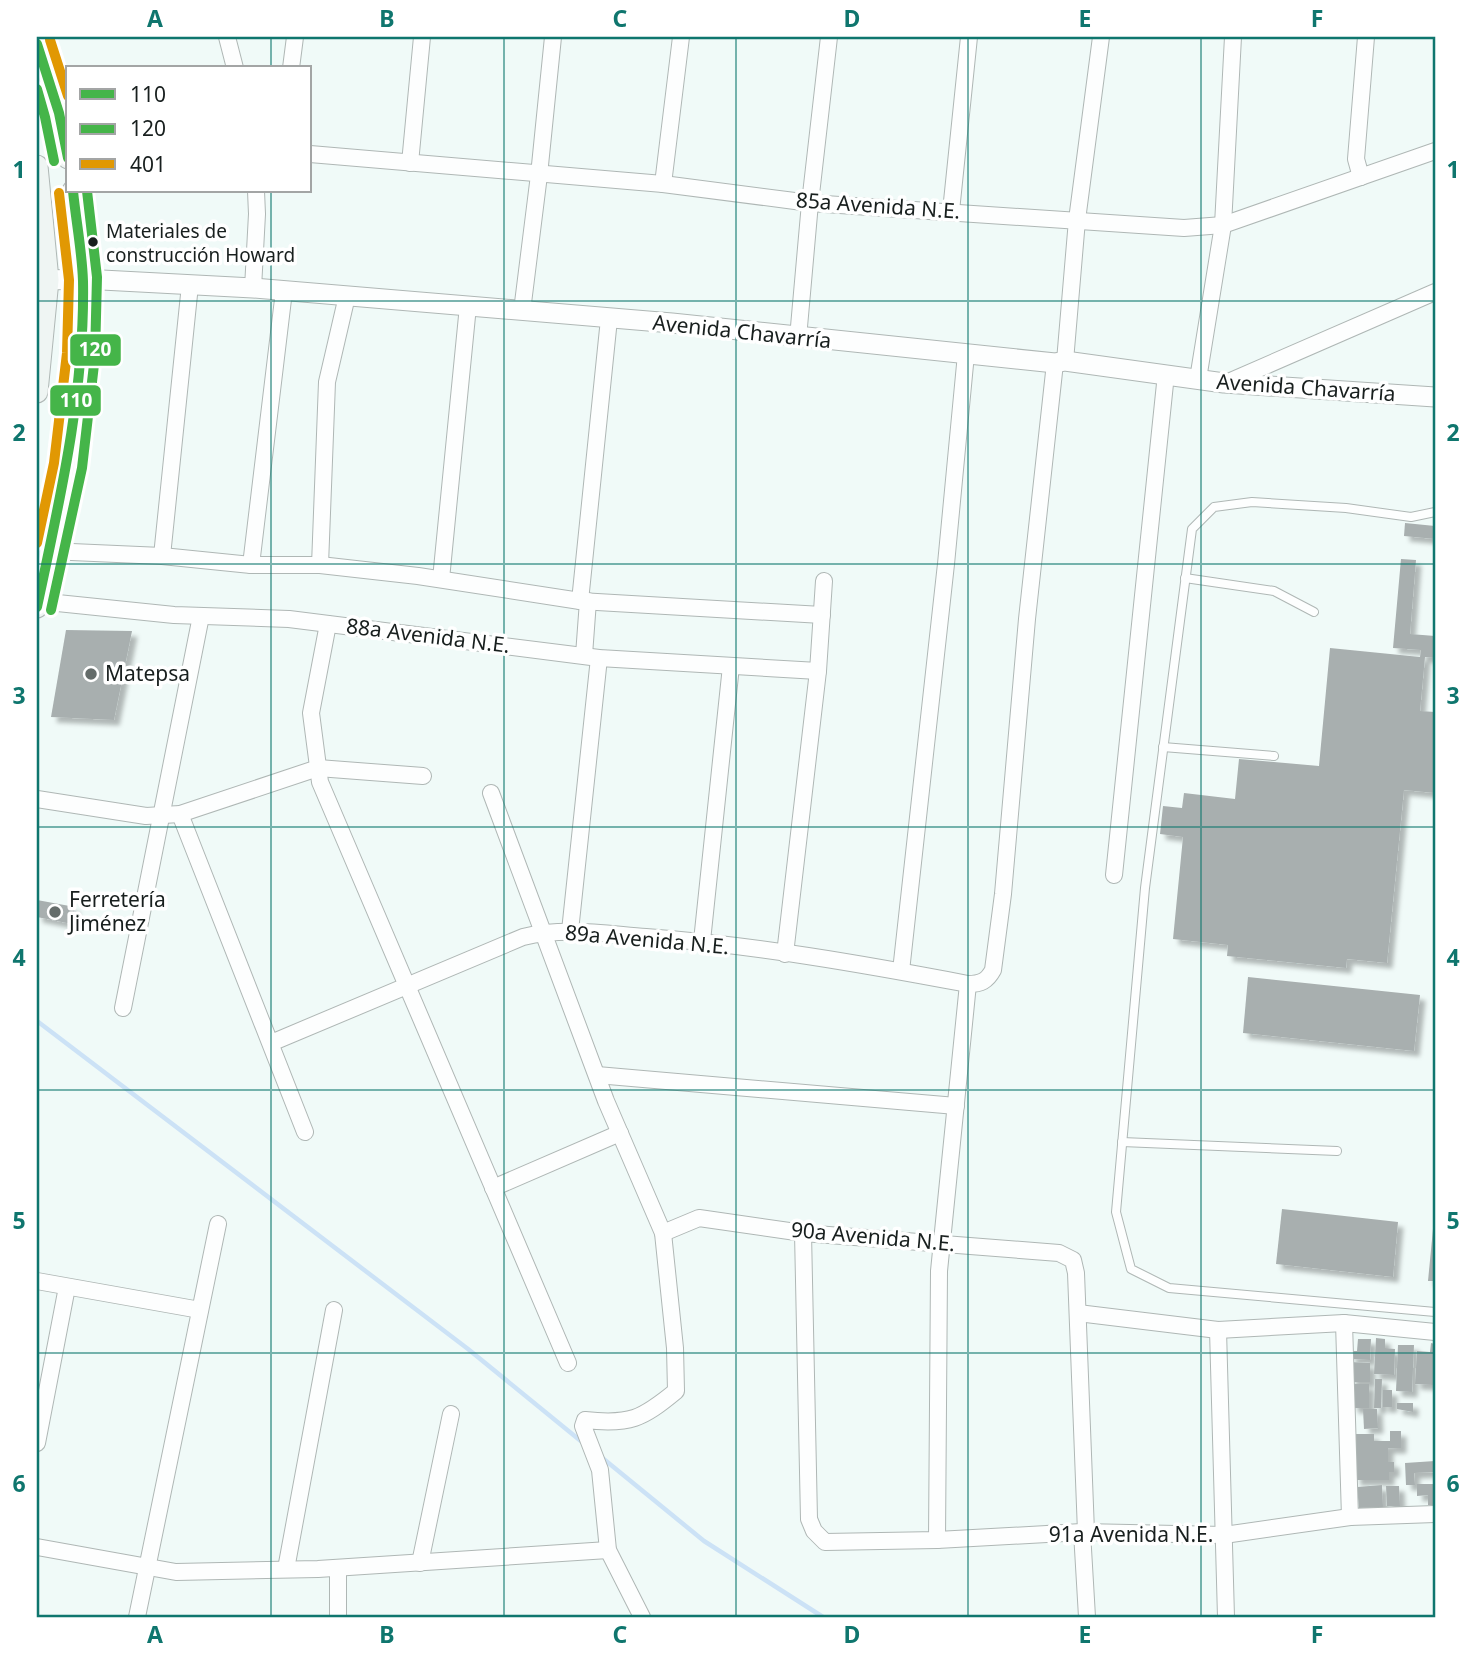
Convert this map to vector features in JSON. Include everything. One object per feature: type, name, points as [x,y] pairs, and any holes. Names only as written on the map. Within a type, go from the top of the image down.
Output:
[{"type":"main road","points":[[37,44],[59,113],[66,148]]},
{"type":"main road","points":[[37,166],[48,280],[37,392]]},
{"type":"main road","points":[[37,604],[68,465],[81,354],[83,279],[73,192]]},
{"type":"main road","points":[[37,512],[46,527],[49,551]]},
{"type":"street","points":[[227,37],[234,66]]},
{"type":"street","points":[[291,66],[295,37]]},
{"type":"street","points":[[410,163],[422,37]]},
{"type":"street","points":[[522,311],[540,175],[553,37]]},
{"type":"street","points":[[663,184],[681,37]]},
{"type":"street","points":[[798,338],[829,37]]},
{"type":"street","points":[[951,211],[969,37]]},
{"type":"street","points":[[937,1540],[939,1271],[968,984],[979,984],[988,980],[993,970],[1003,894],[1027,619],[1101,37]]},
{"type":"street","points":[[1198,379],[1223,225],[1233,37]]},
{"type":"street","points":[[1361,177],[1356,159],[1366,37]]},
{"type":"street","name":"85a Avenida N.E.","points":[[312,154],[663,184],[810,203],[1184,228],[1223,225],[1435,151]]},
{"type":"street","points":[[253,288],[256,192]]},
{"type":"street","name":"Avenida Chavarría","points":[[48,280],[83,279],[253,288],[672,323],[798,338],[1060,362],[1224,383],[1435,397]]},
{"type":"street","points":[[162,556],[190,285]]},
{"type":"street","points":[[251,565],[285,291]]},
{"type":"street","points":[[1224,383],[1435,292]]},
{"type":"street","points":[[320,565],[327,382],[346,296]]},
{"type":"street","points":[[441,579],[468,306]]},
{"type":"street","points":[[570,931],[592,656],[584,601],[609,319]]},
{"type":"street","points":[[901,971],[945,578],[966,354]]},
{"type":"street","points":[[1114,874],[1167,374]]},
{"type":"street","points":[[49,551],[162,556],[251,565],[320,565],[441,579],[584,601],[822,615]]},
{"type":"street","points":[[785,954],[818,671],[824,581]]},
{"type":"street","name":"88a Avenida N.E.","points":[[37,604],[201,616],[289,619],[592,656],[818,671]]},
{"type":"street","points":[[123,1008],[201,616]]},
{"type":"street","points":[[328,624],[311,713],[320,782],[568,1363]]},
{"type":"street","points":[[702,941],[731,666]]},
{"type":"street","points":[[37,799],[146,816],[180,814],[318,768],[423,776]]},
{"type":"street","points":[[491,793],[597,1075],[663,1233],[675,1348],[676,1391],[649,1413],[614,1423],[585,1420],[583,1426],[600,1470],[608,1550],[642,1617]]},
{"type":"street","points":[[180,814],[305,1132]]},
{"type":"street","name":"89a Avenida N.E.","points":[[271,1043],[523,937],[543,933],[570,931],[702,941],[901,971],[968,984]]},
{"type":"street","points":[[597,1075],[956,1106]]},
{"type":"street","points":[[493,1188],[620,1133]]},
{"type":"street","name":"90a Avenida N.E.","points":[[663,1233],[699,1218],[803,1233],[1059,1253],[1073,1260],[1078,1313]]},
{"type":"street","points":[[137,1617],[218,1224]]},
{"type":"street","name":"91a Avenida N.E.","points":[[803,1233],[809,1519],[814,1531],[825,1542],[937,1540],[1082,1532],[1224,1535],[1350,1517],[1435,1514]]},
{"type":"street","points":[[37,1281],[200,1310]]},
{"type":"street","points":[[37,1443],[67,1286]]},
{"type":"street","points":[[286,1569],[334,1310]]},
{"type":"street","points":[[1087,1617],[1082,1532],[1086,1532],[1078,1313],[1219,1330],[1343,1323],[1435,1332]]},
{"type":"street","points":[[1343,1323],[1350,1517]]},
{"type":"street","points":[[1219,1330],[1226,1617]]},
{"type":"street","points":[[420,1563],[451,1414]]},
{"type":"street","points":[[37,1547],[176,1572],[338,1568],[608,1550]]},
{"type":"street","points":[[338,1568],[338,1617]]},
{"type":"lane","points":[[1435,512],[1411,517],[1346,508],[1252,502],[1214,507],[1192,529],[1145,888],[1116,1212],[1131,1269],[1169,1288],[1435,1312]]},
{"type":"lane","points":[[1185,578],[1274,591],[1314,612]]},
{"type":"lane","points":[[1163,747],[1274,756]]},
{"type":"lane","points":[[1122,1142],[1338,1151]]},
{"type":"building","points":[[1405,523],[1435,526],[1435,539],[1404,536]]},
{"type":"building","points":[[1401,559],[1416,560],[1410,634],[1435,636],[1435,658],[1425,657],[1420,711],[1435,712],[1435,793],[1404,790],[1387,963],[1347,959],[1346,968],[1227,956],[1228,945],[1173,939],[1183,837],[1160,834],[1163,806],[1182,808],[1184,793],[1235,799],[1239,759],[1319,766],[1330,648],[1420,657],[1421,650],[1393,648]]},
{"type":"building","name":"Matepsa","points":[[66,630],[132,631],[114,720],[51,717]]},
{"type":"building","name":"Ferretería Jiménez","points":[[37,900],[75,907],[72,924],[37,917]]},
{"type":"building","points":[[1248,977],[1420,995],[1414,1051],[1243,1033]]},
{"type":"building","points":[[1282,1209],[1398,1222],[1393,1277],[1276,1264]]},
{"type":"building","points":[[1433,1229],[1435,1281],[1428,1281]]},
{"type":"building","points":[[1376,1338],[1385,1339],[1385,1348],[1395,1349],[1394,1375],[1374,1374]]},
{"type":"building","points":[[1358,1339],[1371,1339],[1370,1360],[1350,1359],[1350,1351],[1357,1351]]},
{"type":"building","points":[[1431,1343],[1435,1344],[1433,1385],[1415,1384],[1417,1351],[1430,1352]]},
{"type":"building","points":[[1398,1345],[1414,1345],[1412,1392],[1396,1391]]},
{"type":"building","points":[[1350,1362],[1370,1363],[1370,1382],[1350,1382]]},
{"type":"building","points":[[1375,1379],[1382,1379],[1381,1408],[1374,1408]]},
{"type":"building","points":[[1348,1384],[1369,1384],[1369,1408],[1353,1408]]},
{"type":"building","points":[[1383,1390],[1392,1390],[1392,1407],[1383,1407]]},
{"type":"building","points":[[1397,1403],[1413,1403],[1413,1412],[1397,1409]]},
{"type":"building","points":[[1363,1409],[1377,1409],[1378,1428],[1364,1429]]},
{"type":"building","points":[[1390,1431],[1401,1431],[1401,1448],[1388,1448],[1388,1462],[1394,1462],[1394,1472],[1389,1472],[1389,1480],[1355,1480],[1354,1434],[1374,1434],[1374,1441],[1390,1441]]},
{"type":"building","points":[[1435,1461],[1435,1472],[1414,1473],[1415,1485],[1406,1485],[1405,1463]]},
{"type":"building","points":[[1417,1484],[1435,1484],[1435,1505],[1428,1505],[1428,1495],[1417,1496]]},
{"type":"building","points":[[1382,1485],[1383,1507],[1359,1508],[1357,1487]]},
{"type":"building","points":[[1386,1486],[1399,1486],[1400,1506],[1387,1506]]},
{"type":"waterway","points":[[37,1021],[468,1349],[582,1442]]},
{"type":"waterway","points":[[600,1456],[704,1541],[823,1617]]},
{"type":"transit line","name":"401","points":[[50,40],[66,90]]},
{"type":"transit line","name":"110","points":[[37,44],[59,113],[66,148]]},
{"type":"transit line","name":"120","points":[[37,89],[54,161]]},
{"type":"transit line","name":"110","points":[[37,607],[69,445],[80,364],[83,281],[73,192]]},
{"type":"transit line","name":"120","points":[[51,610],[82,468],[95,356],[97,277],[87,192]]},
{"type":"transit line","name":"401","points":[[37,543],[54,463],[67,353],[69,280],[59,193]]},
{"type":"place","name":"Materiales de construcción Howard","points":[[93,242]]},
{"type":"place","name":"Matepsa","points":[[91,674]]},
{"type":"place","name":"Ferretería Jiménez","points":[[55,912]]}]
